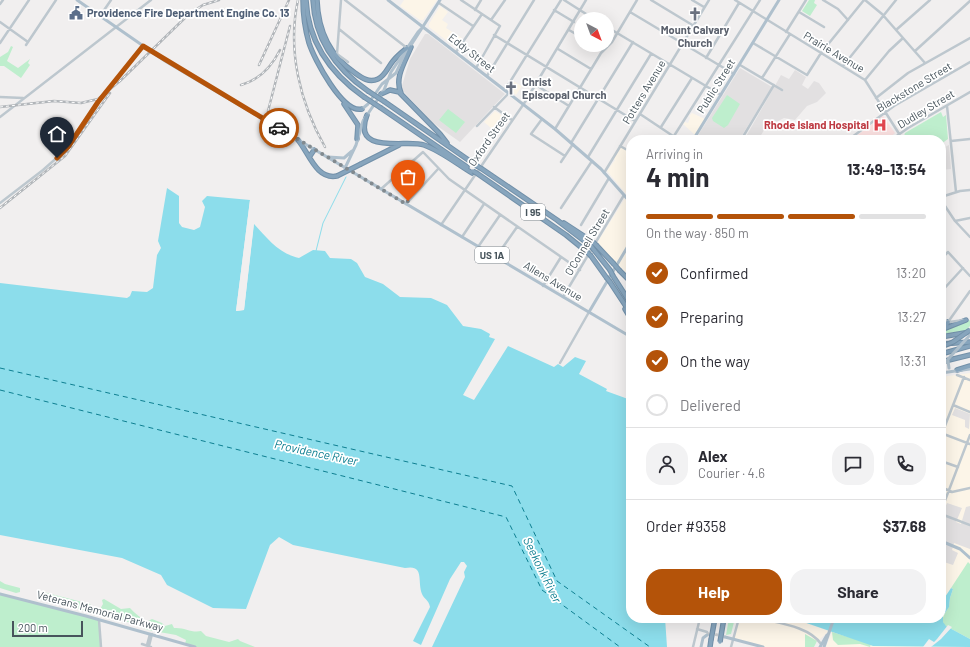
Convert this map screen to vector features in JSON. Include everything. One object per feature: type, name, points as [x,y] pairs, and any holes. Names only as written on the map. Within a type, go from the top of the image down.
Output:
[{"type":"highway","points":[[303,0],[305,25],[312,50],[320,66],[358,125],[357,139]]},
{"type":"highway","name":"I 95","points":[[306,0],[311,30],[321,54],[339,77],[477,175],[569,237],[591,256],[626,307]]},
{"type":"highway","name":"I 95","points":[[313,0],[317,27],[329,53],[345,73],[368,91],[557,220],[591,246],[610,270],[626,296]]},
{"type":"highway","points":[[317,0],[321,26],[330,48],[342,64],[364,79],[371,81],[380,78],[395,59],[409,48]]},
{"type":"highway","points":[[405,99],[399,89],[398,79],[409,48]]},
{"type":"highway","points":[[382,94],[386,91],[394,90],[440,134],[449,146]]},
{"type":"highway","points":[[341,98],[353,109],[362,109]]},
{"type":"highway","points":[[367,115],[365,129],[371,139],[386,145],[408,143],[426,146],[473,172]]},
{"type":"highway","points":[[298,140],[322,173],[329,176],[337,176],[395,147],[408,143]]},
{"type":"highway","points":[[310,156],[314,150]]},
{"type":"highway","points":[[557,220],[570,226],[593,242],[626,277]]},
{"type":"highway","points":[[619,298],[626,310]]},
{"type":"highway","points":[[946,328],[968,319]]},
{"type":"highway","points":[[946,344],[970,332]]},
{"type":"highway","points":[[946,336],[970,332]]},
{"type":"highway","points":[[946,344],[970,342]]},
{"type":"highway","points":[[946,353],[970,346]]},
{"type":"highway","points":[[946,361],[970,355]]},
{"type":"highway","points":[[956,370],[970,366]]},
{"type":"highway","points":[[710,647],[714,623]]},
{"type":"highway","points":[[719,647],[723,623]]},
{"type":"main road","name":"Allens Avenue","points":[[77,0],[83,2],[100,16],[143,46],[324,156],[626,335]]},
{"type":"main road","name":"Public Street","points":[[696,135],[780,0]]},
{"type":"main road","name":"Eddy Street","points":[[390,1],[555,129],[604,172],[626,197]]},
{"type":"main road","points":[[362,109],[368,104],[382,84],[396,73],[404,56],[440,1]]},
{"type":"main road","points":[[345,168],[354,148],[362,123],[382,94],[388,80]]},
{"type":"main road","points":[[324,156],[344,158],[354,148]]},
{"type":"main road","points":[[588,312],[626,249]]},
{"type":"main road","points":[[946,362],[970,332]]},
{"type":"main road","points":[[949,359],[947,363],[949,368],[956,370]]},
{"type":"main road","points":[[946,372],[970,369]]},
{"type":"main road","points":[[946,543],[960,549],[970,558]]},
{"type":"main road","name":"Veterans Memorial Parkway","points":[[0,594],[99,619],[186,646],[195,647]]},
{"type":"main road","points":[[822,646],[832,623]]},
{"type":"main road","points":[[701,647],[703,639],[707,633]]},
{"type":"main road","points":[[725,637],[762,647]]},
{"type":"street","points":[[0,4],[3,0]]},
{"type":"street","points":[[0,43],[29,0]]},
{"type":"street","points":[[0,22],[27,44],[56,0]]},
{"type":"street","points":[[100,16],[111,0]]},
{"type":"street","points":[[0,117],[151,0]]},
{"type":"street","points":[[341,0],[337,54],[348,62]]},
{"type":"street","points":[[345,0],[409,48]]},
{"type":"street","points":[[461,0],[500,26],[476,68]]},
{"type":"street","points":[[475,10],[481,0]]},
{"type":"street","points":[[491,20],[505,0]]},
{"type":"street","points":[[487,76],[534,0]]},
{"type":"street","points":[[505,90],[554,10],[562,0],[583,12]]},
{"type":"street","name":"Oxford Street","points":[[580,10],[586,0]]},
{"type":"street","points":[[614,39],[637,0]]},
{"type":"street","points":[[651,0],[694,26]]},
{"type":"street","points":[[692,0],[704,8]]},
{"type":"street","name":"Potters Avenue","points":[[627,135],[709,0]]},
{"type":"street","name":"Prairie Avenue","points":[[735,0],[865,80],[899,134]]},
{"type":"street","points":[[675,135],[760,0]]},
{"type":"street","points":[[786,32],[806,0]]},
{"type":"street","points":[[823,0],[838,9],[848,20]]},
{"type":"street","points":[[753,43],[807,75],[821,53],[864,0],[883,16],[926,63]]},
{"type":"street","points":[[843,66],[896,0]]},
{"type":"street","points":[[896,30],[930,0]]},
{"type":"street","points":[[440,1],[473,26]]},
{"type":"street","points":[[915,52],[970,2]]},
{"type":"street","points":[[706,58],[739,3]]},
{"type":"street","points":[[554,10],[574,22]]},
{"type":"street","points":[[630,12],[734,74]]},
{"type":"street","points":[[799,12],[824,27]]},
{"type":"street","points":[[456,52],[482,14]]},
{"type":"street","name":"Oxford Street","points":[[440,225],[524,104],[574,22]]},
{"type":"street","points":[[338,29],[381,63]]},
{"type":"street","points":[[570,30],[574,33]]},
{"type":"street","points":[[614,31],[720,95]]},
{"type":"street","points":[[762,78],[790,34]]},
{"type":"street","points":[[494,36],[635,121]]},
{"type":"street","points":[[865,80],[889,50],[903,38]]},
{"type":"street","points":[[876,98],[908,73],[970,38]]},
{"type":"street","points":[[561,162],[633,42]]},
{"type":"street","points":[[0,203],[43,170],[68,147],[98,102],[143,46]]},
{"type":"street","points":[[558,49],[591,69]]},
{"type":"street","points":[[555,129],[601,52]]},
{"type":"street","points":[[588,157],[651,54]]},
{"type":"street","name":"Blackstone Street","points":[[855,135],[886,112],[970,62]]},
{"type":"street","points":[[740,65],[782,90]]},
{"type":"street","points":[[662,127],[692,78]]},
{"type":"street","points":[[536,85],[569,106]]},
{"type":"street","points":[[744,135],[774,85]]},
{"type":"street","name":"Dudley Street","points":[[899,134],[970,92]]},
{"type":"street","points":[[477,126],[509,93]]},
{"type":"street","points":[[0,96],[24,98]]},
{"type":"street","points":[[947,106],[956,192]]},
{"type":"street","points":[[494,107],[512,120]]},
{"type":"street","points":[[640,114],[673,135]]},
{"type":"street","points":[[542,119],[531,134],[565,156]]},
{"type":"street","name":"Potters Avenue","points":[[604,172],[626,136]]},
{"type":"street","points":[[951,141],[970,139]]},
{"type":"street","points":[[620,146],[626,149]]},
{"type":"street","points":[[380,189],[420,153],[424,152],[438,169],[464,191],[580,270]]},
{"type":"street","points":[[561,208],[592,161]]},
{"type":"street","points":[[406,204],[438,169]]},
{"type":"street","points":[[581,225],[609,178]]},
{"type":"street","points":[[946,195],[970,190]]},
{"type":"street","name":"O'Connell Street","points":[[563,297],[624,195]]},
{"type":"street","points":[[461,237],[484,204]]},
{"type":"street","points":[[946,207],[956,222],[970,237]]},
{"type":"street","points":[[478,247],[500,215]]},
{"type":"street","points":[[956,222],[970,218]]},
{"type":"street","points":[[496,258],[517,227]]},
{"type":"street","points":[[946,254],[948,252],[970,276]]},
{"type":"street","points":[[544,286],[561,257]]},
{"type":"street","points":[[946,287],[964,268]]},
{"type":"street","points":[[948,322],[970,291]]},
{"type":"street","points":[[560,363],[588,312]]},
{"type":"street","points":[[948,322],[968,319]]},
{"type":"street","points":[[957,375],[970,380]]},
{"type":"street","points":[[946,423],[964,377]]},
{"type":"street","points":[[953,405],[970,412]]},
{"type":"street","points":[[946,498],[968,444],[970,435]]},
{"type":"street","points":[[946,437],[968,444]]},
{"type":"street","points":[[946,462],[958,467]]},
{"type":"street","points":[[946,489],[952,492],[970,488]]},
{"type":"street","points":[[946,514],[970,525]]},
{"type":"street","points":[[99,619],[101,647]]},
{"type":"street","points":[[692,647],[699,623]]},
{"type":"street","points":[[731,647],[737,623]]},
{"type":"street","points":[[776,623],[802,630],[817,639],[822,646]]},
{"type":"street","points":[[697,629],[707,633]]},
{"type":"street","points":[[146,646],[151,634]]},
{"type":"shaded area","points":[[404,0],[437,0],[423,20],[420,20],[400,6]]},
{"type":"shaded area","points":[[440,6],[448,12],[442,20],[448,24],[446,28],[462,38],[456,48],[429,27],[429,24]]},
{"type":"shaded area","points":[[425,34],[428,34],[436,40],[505,94],[460,142],[433,123],[401,89],[410,59]]},
{"type":"shaded area","points":[[740,68],[772,87],[742,135],[698,135]]},
{"type":"shaded area","points":[[795,70],[806,77],[802,85],[808,89],[814,81],[819,83],[826,93],[817,102],[807,106],[795,120],[784,118],[766,127],[761,135],[747,135],[781,75],[789,79]]},
{"type":"shaded area","points":[[513,81],[522,86],[516,95],[508,89]]},
{"type":"shaded area","points":[[495,111],[503,116],[494,126],[500,131],[494,138],[488,134],[491,128],[484,122]]},
{"type":"shaded area","points":[[692,113],[705,119],[695,135],[683,124],[685,122],[688,123],[690,118],[689,116]]},
{"type":"shaded area","name":"Rhode Island Hospital","points":[[883,116],[895,133],[893,135],[858,135]]},
{"type":"shaded area","points":[[620,145],[626,148],[626,194],[607,171],[615,160],[612,157]]},
{"type":"shaded area","points":[[949,145],[951,169],[946,170],[946,146]]},
{"type":"shaded area","points":[[626,197],[626,273],[597,243]]},
{"type":"shaded area","points":[[970,373],[970,647],[826,647],[835,623],[946,623],[946,376]]},
{"type":"shaded area","points":[[955,408],[970,414],[969,429],[965,427],[965,420],[952,415]]},
{"type":"shaded area","points":[[947,503],[962,508],[956,522],[961,524],[966,507],[970,506],[970,549],[954,543],[952,550],[958,553],[953,565],[946,563]]},
{"type":"shaded area","points":[[737,623],[806,623],[829,631],[811,647],[762,647],[733,638]]},
{"type":"green space","points":[[809,0],[815,0],[814,3],[817,5],[810,16],[802,11]]},
{"type":"green space","points":[[11,46],[13,47],[7,61],[18,68],[30,59],[28,63],[30,65],[21,78],[4,66],[0,66],[0,57],[8,52]]},
{"type":"green space","points":[[727,95],[740,104],[728,125],[724,128],[713,121],[712,118]]},
{"type":"green space","points":[[448,109],[465,122],[456,133],[439,120]]},
{"type":"green space","points":[[941,112],[943,117],[946,115],[948,139],[946,140],[946,135],[904,135],[905,133]]},
{"type":"green space","points":[[970,320],[970,326],[965,331],[946,333],[946,330]]},
{"type":"green space","points":[[968,562],[970,564],[970,639],[944,625],[943,623],[946,623],[946,612],[949,606],[953,589],[951,588]]},
{"type":"green space","points":[[0,581],[20,588],[20,592],[16,593],[0,588]]},
{"type":"green space","points":[[43,592],[90,604],[94,611],[90,613],[43,600],[38,597],[39,593]]},
{"type":"green space","points":[[0,594],[99,619],[102,647],[0,647]]},
{"type":"green space","points":[[104,599],[121,609],[130,608],[146,622],[152,619],[162,623],[165,626],[172,624],[174,628],[201,631],[206,636],[229,642],[238,639],[255,647],[195,647],[185,644],[186,640],[176,635],[148,630],[123,620],[104,616],[99,611],[103,604],[102,600]]},
{"type":"green space","points":[[728,623],[734,623],[731,634],[726,635]]},
{"type":"green space","points":[[832,632],[871,644],[870,647],[860,644],[838,645],[833,640]]},
{"type":"green space","points":[[805,634],[817,641],[814,647],[805,647]]},
{"type":"water","points":[[167,188],[179,196],[179,223],[182,227],[194,230],[200,227],[205,207],[202,201],[207,196],[250,200],[236,311],[244,310],[254,224],[274,245],[292,256],[299,258],[313,250],[325,251],[330,258],[351,259],[357,263],[365,277],[383,284],[400,297],[431,298],[447,305],[463,326],[481,329],[490,334],[489,337],[495,339],[463,395],[474,400],[508,346],[554,367],[558,364],[563,367],[575,357],[586,361],[579,374],[607,389],[606,391],[626,398],[626,623],[665,623],[667,647],[432,647],[465,577],[464,572],[467,566],[464,562],[461,562],[450,579],[421,645],[413,641],[430,607],[429,603],[422,594],[418,571],[411,567],[405,568],[293,545],[279,537],[270,545],[246,609],[213,608],[167,585],[161,575],[122,558],[0,535],[0,283],[127,298],[130,296],[132,291],[147,292],[153,288],[157,255],[161,248],[158,241]]},
{"type":"water","points":[[951,588],[953,589],[949,607],[946,612],[946,596]]},
{"type":"water","points":[[806,623],[944,623],[946,626],[970,639],[970,647],[873,646]]},
{"type":"pier","points":[[250,200],[252,200],[238,309],[243,308],[252,224],[254,222],[244,310],[236,311]]},
{"type":"pier","points":[[948,625],[952,627],[941,639],[931,647],[923,647],[929,639],[934,642]]},
{"type":"waterway","points":[[316,251],[323,223],[346,177]]},
{"type":"ferry route","points":[[0,368],[512,486],[557,581],[650,647]]},
{"type":"ferry route","points":[[0,390],[506,517],[542,590],[620,647]]},
{"type":"tunnel","points":[[707,635],[710,633],[725,637]]},
{"type":"railway","points":[[0,107],[54,101],[81,103],[98,99],[120,81],[189,14],[203,5],[219,0]]},
{"type":"railway","points":[[259,65],[289,0]]},
{"type":"railway","points":[[298,0],[294,38],[298,76],[309,112],[325,147]]},
{"type":"railway","points":[[268,111],[290,26]]},
{"type":"railway","points":[[241,85],[254,80],[264,72],[273,62],[280,50]]},
{"type":"railway","points":[[0,208],[65,156],[110,93]]},
{"type":"way so far","points":[[279,128],[406,204],[408,201]]},
{"type":"place","name":"Providence Fire Department Engine Co. 13","points":[[76,13]]},
{"type":"place","name":"Mount Calvary Church","points":[[695,14]]},
{"type":"place","name":"Christ Episcopal Church","points":[[511,88]]},
{"type":"place","name":"Rhode Island Hospital","points":[[880,125]]},
{"type":"route","points":[[57,158],[68,147],[121,70],[143,46],[279,128]]},
{"type":"water label","name":"Providence River","points":[[316,453]]},
{"type":"water label","name":"Seekonk River","points":[[542,570]]}]
